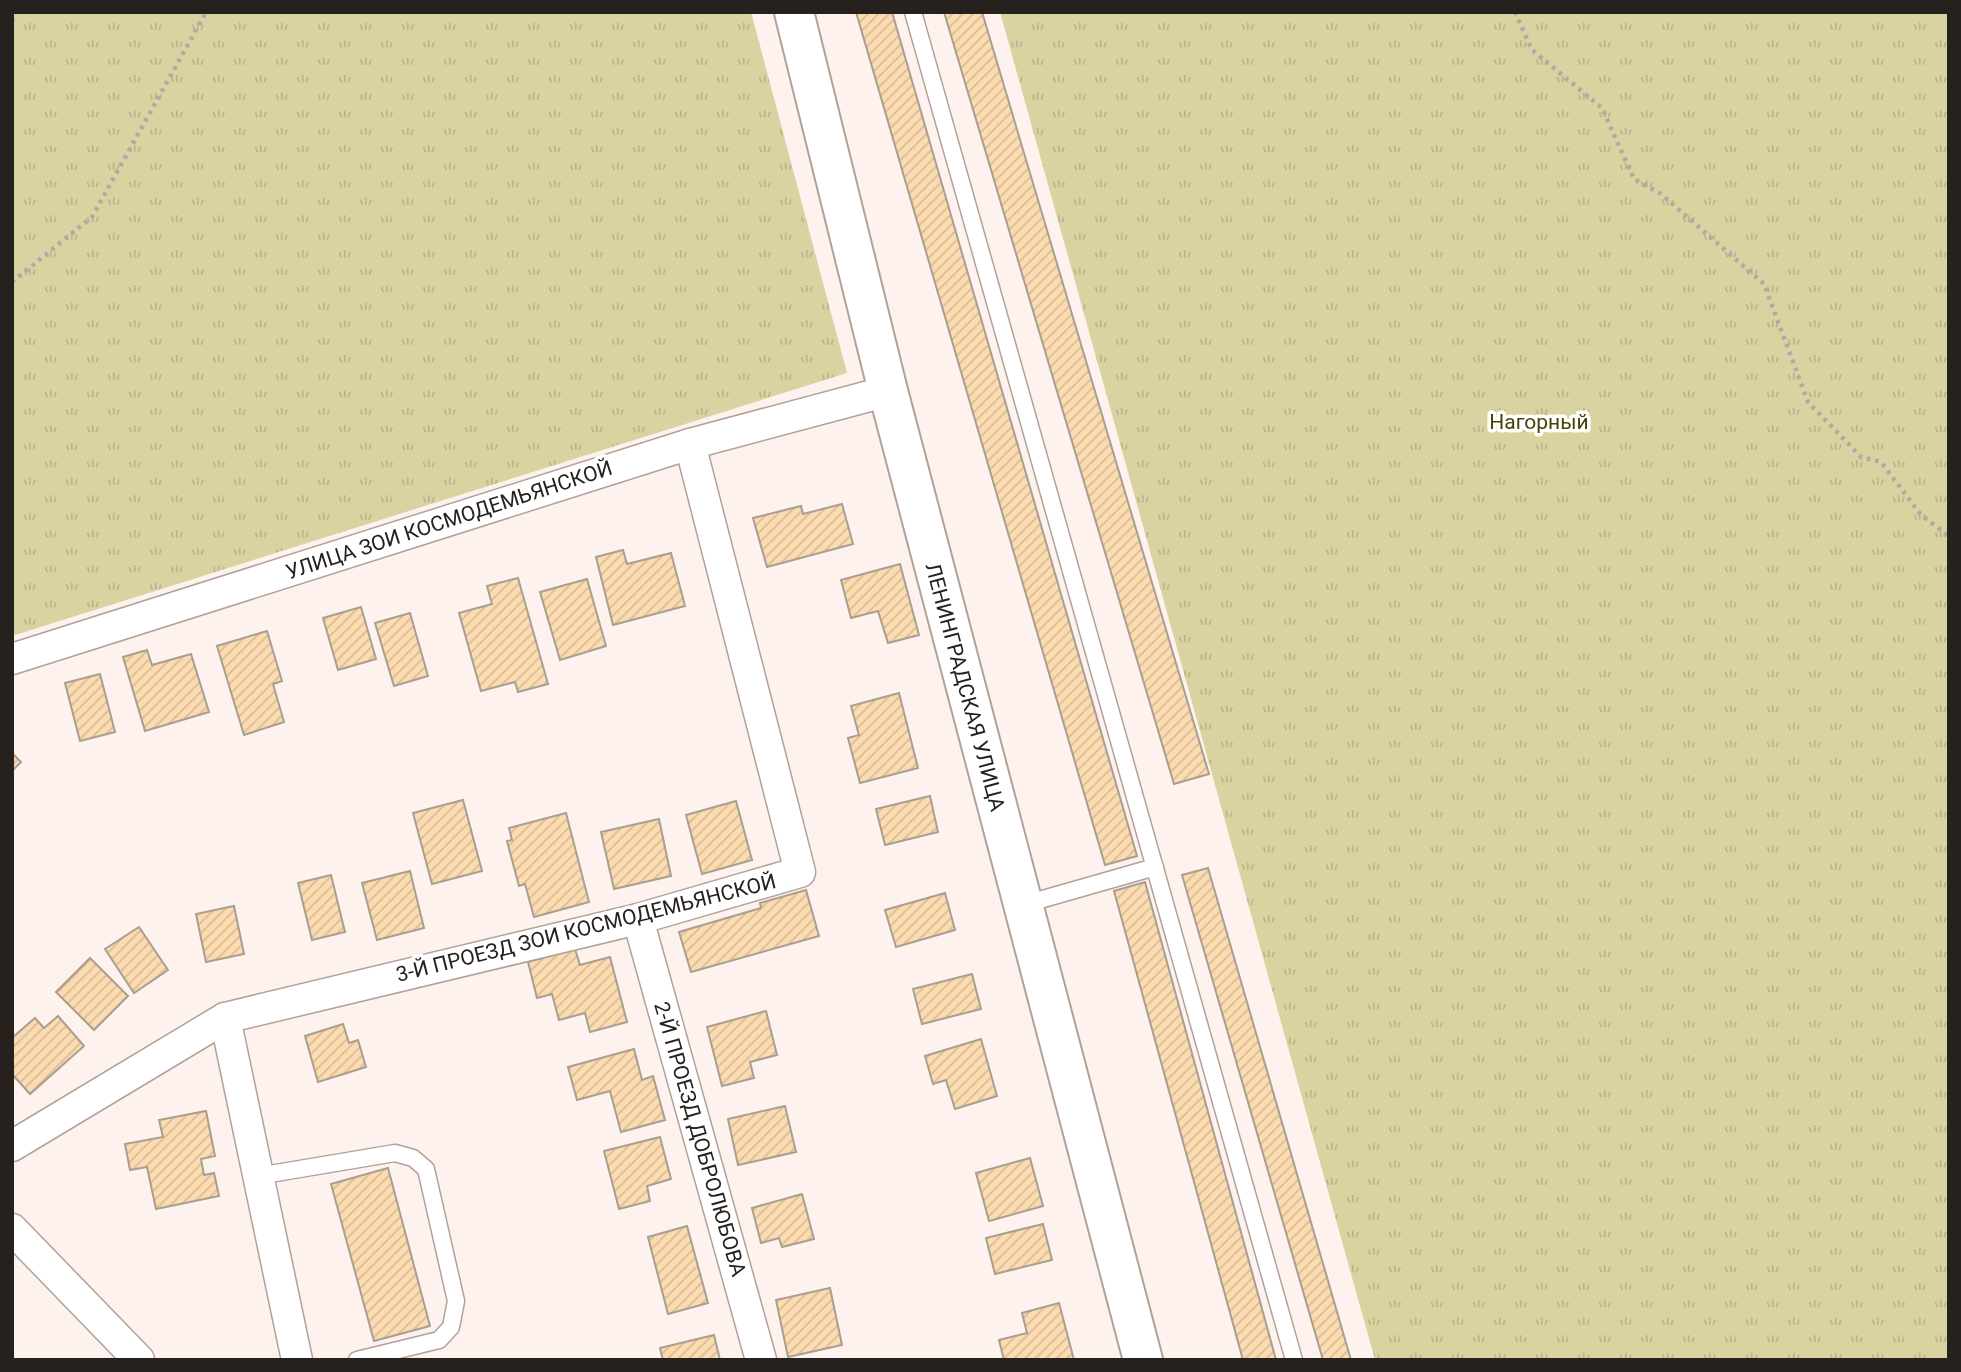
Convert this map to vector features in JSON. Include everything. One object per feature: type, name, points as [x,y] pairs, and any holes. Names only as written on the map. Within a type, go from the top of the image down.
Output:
[{"type":"street","name":"ЛЕНИНГРАДСКАЯ УЛИЦА","points":[[794,12],[888,391],[1143,1360]]},
{"type":"street","name":"УЛИЦА ЗОИ КОСМОДЕМЬЯНСКОЙ","points":[[12,659],[690,444],[888,391]]},
{"type":"street","name":"3-Й ПРОЕЗД ЗОИ КОСМОДЕМЬЯНСКОЙ","points":[[12,1146],[225,1018],[638,919],[800,872],[690,444]]},
{"type":"street","name":"2-Й ПРОЕЗД ДОБРОЛЮБОВА","points":[[638,919],[761,1360]]},
{"type":"street","points":[[225,1018],[297,1360]]},
{"type":"street","points":[[12,1229],[139,1360]]},
{"type":"lane","points":[[913,12],[1294,1360]]},
{"type":"lane","points":[[1022,905],[1155,867]]},
{"type":"lane","points":[[258,1175],[396,1153],[413,1158],[426,1169],[456,1301],[452,1327],[439,1339],[357,1360]]},
{"type":"path","points":[[12,22],[16,12]]},
{"type":"path","points":[[12,282],[92,217],[206,12]]},
{"type":"path","points":[[1516,12],[1532,50],[1602,107],[1634,179],[1661,194],[1764,284],[1808,402],[1861,457],[1881,462],[1921,514],[1949,536]]},
{"type":"green space","points":[[12,12],[751,12],[847,373],[12,636]]},
{"type":"green space","name":"Нагорный","points":[[1000,12],[1949,12],[1949,1360],[1375,1360]]},
{"type":"building","points":[[856,12],[892,12],[1137,856],[1105,865]]},
{"type":"building","points":[[944,12],[982,12],[1209,774],[1174,784]]},
{"type":"building","points":[[842,504],[853,544],[767,567],[753,518],[801,506],[803,514]]},
{"type":"building","points":[[623,550],[627,564],[671,553],[685,606],[613,625],[596,557]]},
{"type":"building","points":[[900,564],[919,635],[888,643],[878,611],[851,618],[841,580]]},
{"type":"building","points":[[518,578],[548,684],[518,692],[515,682],[481,691],[459,613],[492,604],[487,586]]},
{"type":"building","points":[[587,579],[606,646],[560,660],[540,592]]},
{"type":"building","points":[[361,607],[376,659],[338,670],[323,618]]},
{"type":"building","points":[[410,613],[428,676],[394,686],[375,623]]},
{"type":"building","points":[[267,631],[282,681],[273,684],[284,722],[244,735],[217,646]]},
{"type":"building","points":[[147,650],[152,665],[191,654],[209,712],[145,731],[123,657]]},
{"type":"building","points":[[100,674],[115,732],[80,741],[65,683]]},
{"type":"building","points":[[899,693],[918,768],[860,783],[848,738],[859,735],[851,706]]},
{"type":"building","points":[[12,753],[21,762],[12,771]]},
{"type":"building","points":[[930,796],[938,832],[885,845],[876,809]]},
{"type":"building","points":[[463,800],[482,871],[432,884],[413,813]]},
{"type":"building","points":[[736,801],[752,860],[702,874],[686,815]]},
{"type":"building","points":[[566,813],[589,902],[534,917],[525,884],[519,886],[507,841],[512,840],[509,828]]},
{"type":"building","points":[[659,819],[671,876],[614,889],[601,832]]},
{"type":"building","points":[[1208,868],[1351,1360],[1323,1360],[1182,875]]},
{"type":"building","points":[[410,871],[424,928],[377,940],[362,883]]},
{"type":"building","points":[[331,875],[345,932],[312,940],[298,883]]},
{"type":"building","points":[[1145,882],[1276,1360],[1243,1360],[1114,891]]},
{"type":"building","points":[[806,890],[819,936],[691,972],[679,932],[761,908],[760,903]]},
{"type":"building","points":[[945,893],[955,930],[896,947],[885,910]]},
{"type":"building","points":[[234,906],[244,954],[206,962],[196,914]]},
{"type":"building","points":[[139,927],[168,970],[134,993],[105,949]]},
{"type":"building","points":[[575,949],[580,965],[610,957],[627,1022],[590,1032],[585,1013],[559,1020],[552,994],[537,998],[528,962]]},
{"type":"building","points":[[90,958],[128,996],[94,1030],[56,992]]},
{"type":"building","points":[[972,974],[981,1009],[922,1024],[913,989]]},
{"type":"building","points":[[766,1011],[777,1055],[750,1062],[754,1078],[722,1086],[707,1027]]},
{"type":"building","points":[[58,1016],[84,1046],[30,1094],[12,1074],[12,1038],[35,1018],[44,1028]]},
{"type":"building","points":[[343,1024],[349,1043],[358,1040],[366,1067],[318,1082],[305,1036]]},
{"type":"building","points":[[981,1039],[997,1096],[955,1109],[946,1080],[933,1084],[925,1056]]},
{"type":"building","points":[[634,1049],[642,1080],[653,1076],[665,1120],[621,1132],[610,1091],[577,1100],[568,1067]]},
{"type":"building","points":[[785,1106],[796,1152],[738,1165],[728,1119]]},
{"type":"building","points":[[206,1111],[215,1156],[201,1159],[204,1175],[214,1173],[219,1196],[156,1209],[147,1167],[130,1170],[125,1144],[163,1137],[159,1120]]},
{"type":"building","points":[[660,1137],[671,1179],[647,1186],[650,1201],[619,1209],[604,1151]]},
{"type":"building","points":[[1030,1158],[1043,1206],[989,1221],[976,1173]]},
{"type":"building","points":[[388,1168],[430,1326],[374,1341],[331,1184]]},
{"type":"building","points":[[802,1194],[814,1239],[782,1247],[779,1238],[761,1243],[752,1208]]},
{"type":"building","points":[[1043,1224],[1052,1260],[995,1274],[986,1238]]},
{"type":"building","points":[[687,1226],[708,1303],[668,1314],[648,1237]]},
{"type":"building","points":[[830,1288],[842,1345],[788,1357],[776,1300]]},
{"type":"building","points":[[1059,1303],[1074,1360],[1004,1360],[999,1340],[1027,1333],[1022,1313]]},
{"type":"building","points":[[714,1335],[720,1360],[663,1360],[660,1348]]}]
